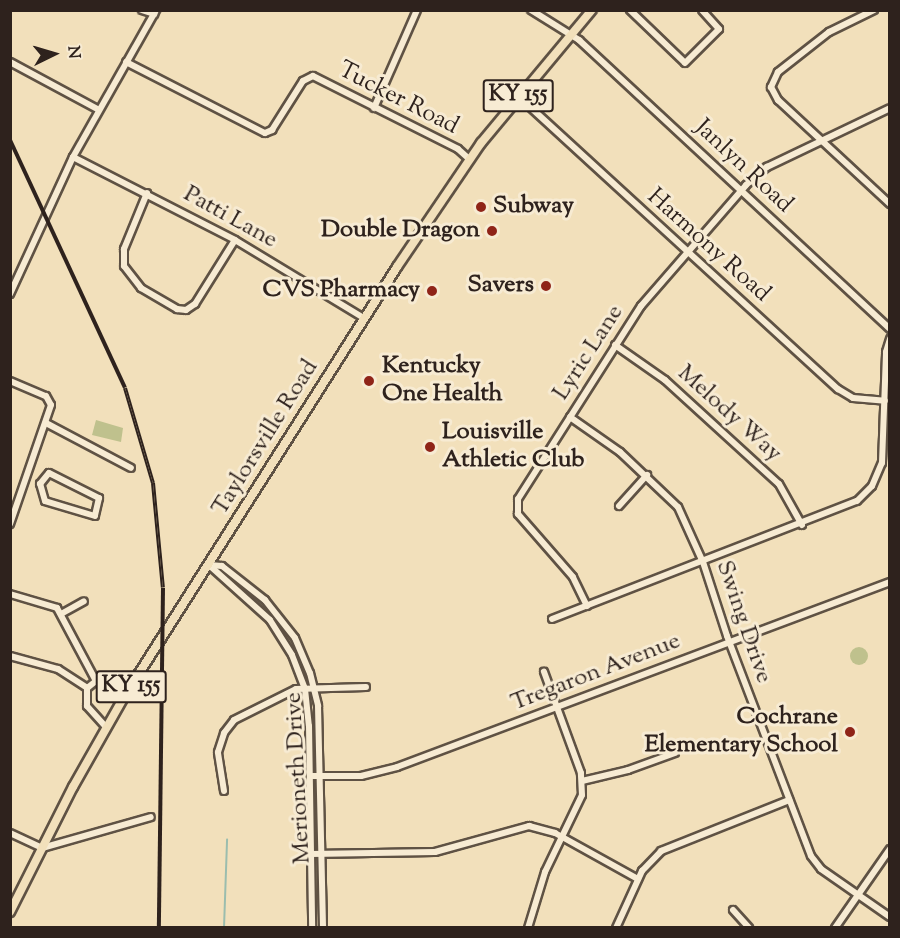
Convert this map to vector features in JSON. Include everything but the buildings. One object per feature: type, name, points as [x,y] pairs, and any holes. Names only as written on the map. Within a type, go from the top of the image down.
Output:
[{"type":"main road","name":"Taylorsville Road","points":[[10,912],[106,727],[364,318],[469,159],[569,34],[592,10]]},
{"type":"street","points":[[10,294],[73,157],[155,12],[142,10]]},
{"type":"street","points":[[374,108],[417,10]]},
{"type":"street","name":"Janlyn Road","points":[[531,10],[569,34],[890,329]]},
{"type":"street","points":[[630,10],[685,63],[719,29],[702,10]]},
{"type":"street","points":[[874,10],[829,32],[772,80],[773,95],[890,204]]},
{"type":"street","points":[[10,62],[99,110]]},
{"type":"street","name":"Tucker Road","points":[[126,62],[266,133],[272,130],[309,76],[458,149],[469,159]]},
{"type":"street","name":"Harmony Road","points":[[518,96],[838,389],[859,399],[885,401]]},
{"type":"street","name":"Lyric Lane","points":[[587,606],[573,577],[520,517],[516,508],[570,417],[641,306],[742,191],[768,167],[890,108]]},
{"type":"street","name":"Patti Lane","points":[[73,157],[236,240],[364,318]]},
{"type":"street","points":[[147,193],[124,249],[124,266],[141,288],[177,309],[186,310],[195,304],[236,240]]},
{"type":"street","points":[[552,619],[850,506],[872,486],[884,456],[885,401],[890,339]]},
{"type":"street","name":"Melody Way","points":[[615,345],[664,380],[779,484],[802,525]]},
{"type":"street","points":[[10,381],[48,398],[47,419],[11,524]]},
{"type":"street","name":"Swing Drive","points":[[570,417],[606,440],[647,475],[678,507],[703,562],[729,642],[814,861],[890,917]]},
{"type":"street","points":[[47,419],[131,468]]},
{"type":"street","points":[[50,473],[56,474],[99,498],[99,508],[92,518],[45,501],[40,484],[50,473]]},
{"type":"street","points":[[619,506],[647,475]]},
{"type":"street","points":[[26,479],[40,484]]},
{"type":"street","points":[[209,565],[270,620],[292,655],[304,689],[310,777],[312,927]]},
{"type":"street","name":"Merioneth Drive","points":[[209,565],[222,566],[265,600],[295,638],[315,688],[321,777],[323,927]]},
{"type":"street","name":"Tregaron Avenue","points":[[310,777],[379,773],[890,582]]},
{"type":"street","points":[[10,594],[57,608],[96,681],[87,688]]},
{"type":"street","points":[[61,614],[84,601]]},
{"type":"street","points":[[10,656],[58,669],[87,688]]},
{"type":"street","points":[[528,927],[539,889],[581,802],[582,781],[544,672]]},
{"type":"street","points":[[224,791],[218,752],[227,728],[253,710],[304,689],[366,687]]},
{"type":"street","points":[[87,688],[87,706],[106,727]]},
{"type":"street","points":[[582,781],[628,770],[675,753]]},
{"type":"street","points":[[616,927],[638,879],[655,856],[672,844],[789,800]]},
{"type":"street","points":[[10,833],[42,848],[151,817]]},
{"type":"street","points":[[311,854],[435,852],[524,826],[543,828],[563,837],[638,879]]},
{"type":"street","points":[[835,927],[890,849]]},
{"type":"street","points":[[733,910],[749,927]]},
{"type":"green space","points":[[96,420],[123,428],[121,442],[92,435]]},
{"type":"green space","points":[[859,647],[865,650],[868,656],[865,662],[859,665],[853,662],[850,656],[853,650]]},
{"type":"waterway","points":[[224,928],[227,840]]},
{"type":"railway","points":[[10,140],[125,388],[153,483],[163,588],[159,928]]},
{"type":"place","name":"Subway","points":[[481,207]]},
{"type":"place","name":"Double Dragon","points":[[492,231]]},
{"type":"place","name":"Savers","points":[[546,286]]},
{"type":"place","name":"CVS Pharmacy","points":[[432,291]]},
{"type":"place","name":"Kentucky One Health","points":[[369,381]]},
{"type":"place","name":"Louisville Athletic Club","points":[[430,447]]},
{"type":"place","name":"Cochrane Elementary School","points":[[850,732]]}]
